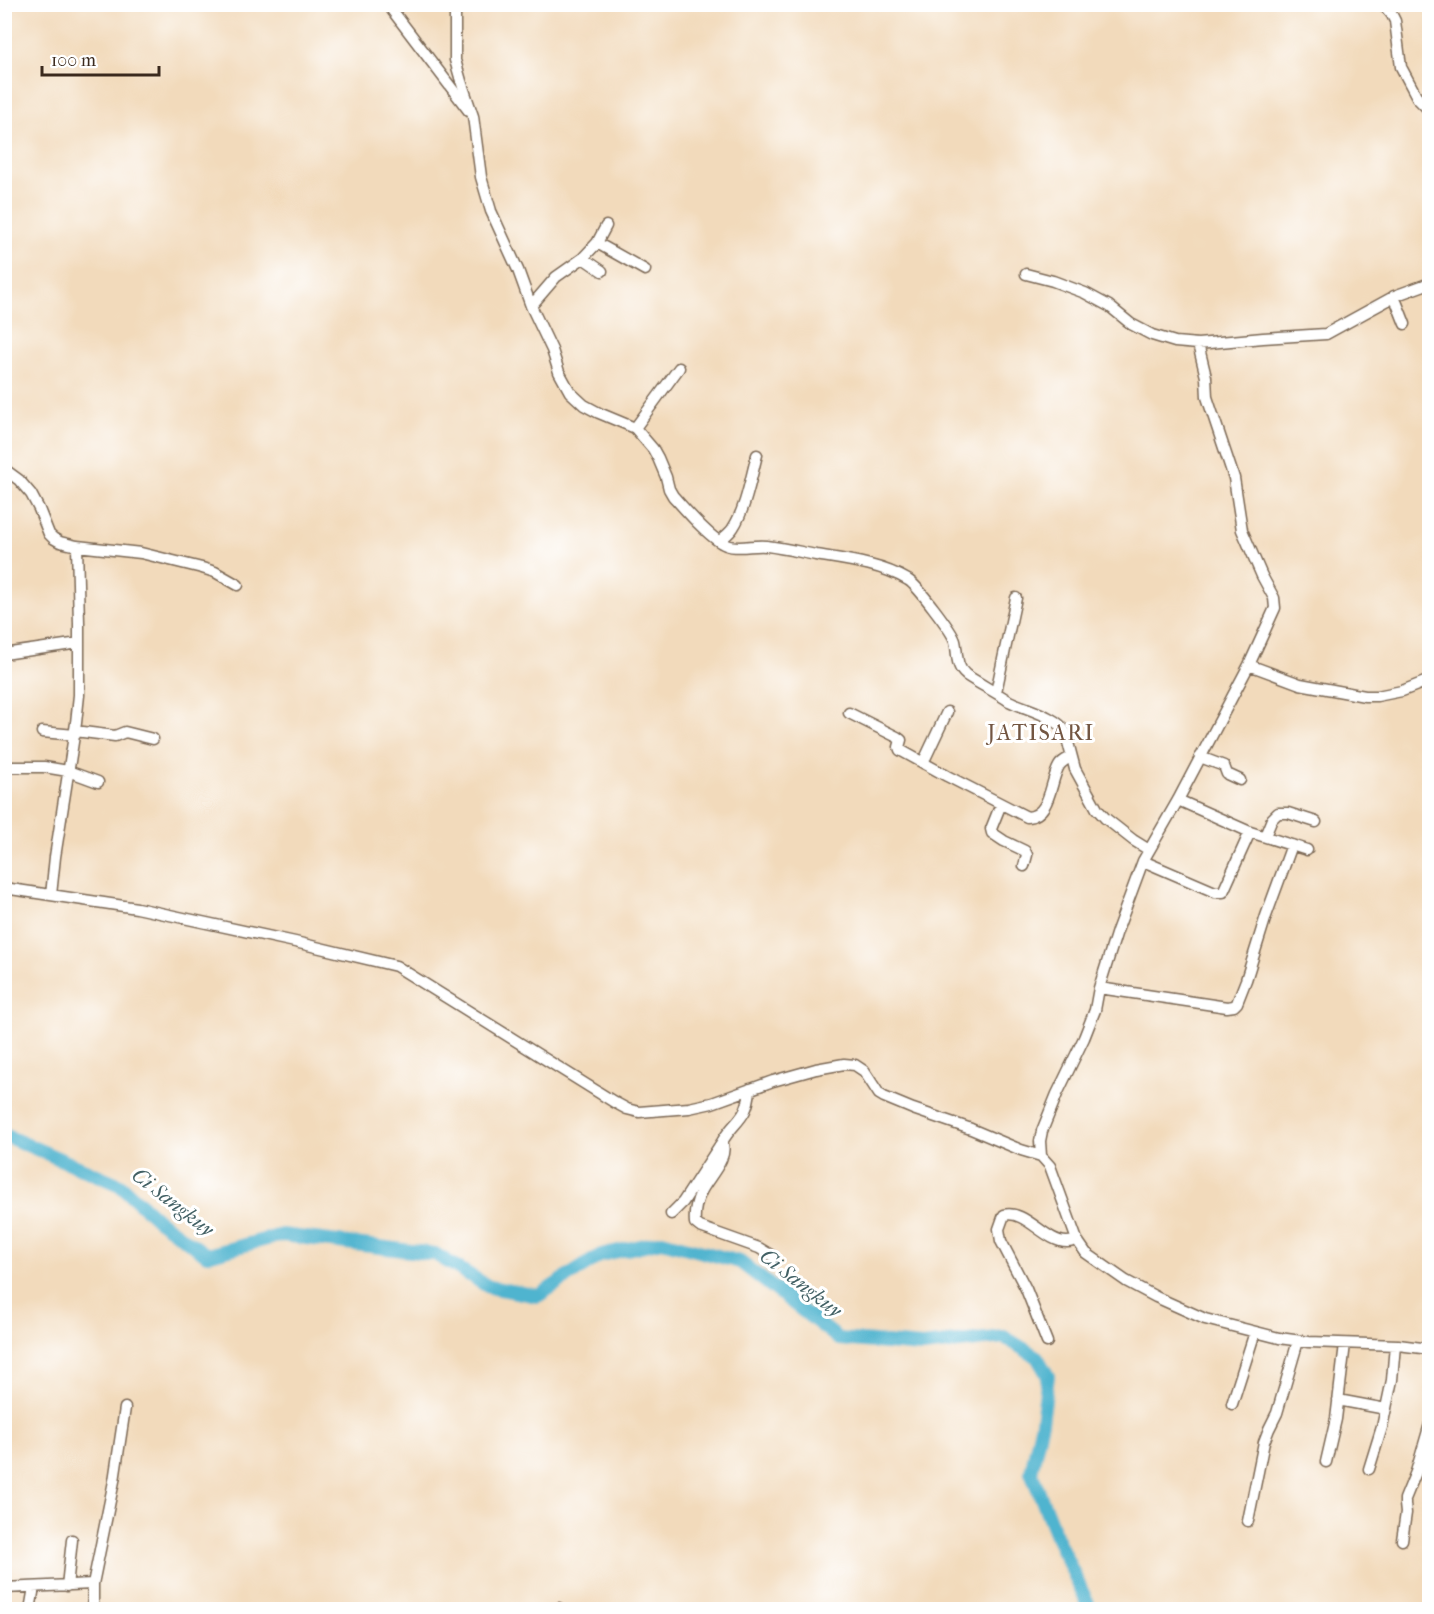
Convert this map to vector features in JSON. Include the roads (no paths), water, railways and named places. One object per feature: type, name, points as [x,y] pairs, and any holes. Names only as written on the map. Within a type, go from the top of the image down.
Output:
[{"type":"street","points":[[455,4],[455,60],[473,116],[481,177],[491,211],[552,350],[559,372],[570,392],[590,409],[635,428],[653,449],[673,495],[720,542],[732,546],[767,546],[836,557],[881,568],[913,583],[954,639],[958,662],[964,673],[1010,701],[1062,727],[1071,757],[1084,787],[1101,814],[1149,850]]},
{"type":"street","points":[[1383,4],[1395,21],[1401,67],[1418,99],[1430,111]]},
{"type":"street","points":[[390,6],[473,116]]},
{"type":"street","points":[[531,306],[556,277],[582,258],[597,243],[606,226]]},
{"type":"street","points":[[597,243],[645,270]]},
{"type":"street","points":[[582,258],[602,271]]},
{"type":"street","points":[[1026,274],[1085,293],[1108,306],[1131,324],[1152,335],[1175,342],[1198,344],[1326,334],[1394,296],[1429,283],[1430,274]]},
{"type":"street","points":[[1394,296],[1405,324]]},
{"type":"street","points":[[1041,1156],[1042,1131],[1095,1010],[1099,988],[1117,931],[1143,861],[1178,800],[1275,612],[1275,602],[1242,530],[1233,478],[1207,397],[1206,377],[1198,344]]},
{"type":"street","points":[[635,428],[679,368]]},
{"type":"street","points":[[720,542],[734,527],[748,490],[757,455]]},
{"type":"street","points":[[4,469],[19,480],[31,494],[46,529],[53,538],[60,542],[141,553],[215,572],[238,585]]},
{"type":"street","points":[[51,895],[79,695],[77,546]]},
{"type":"street","points":[[996,692],[1016,598]]},
{"type":"street","points":[[4,654],[79,643]]},
{"type":"street","points":[[1249,665],[1300,684],[1365,696],[1390,694],[1430,680]]},
{"type":"street","points":[[923,763],[947,712]]},
{"type":"street","points":[[849,713],[897,737],[902,741],[900,749],[923,763],[1027,817],[1034,816],[1045,804],[1059,766],[1071,757]]},
{"type":"street","points":[[42,732],[115,736],[125,732],[153,739]]},
{"type":"street","points":[[1200,757],[1224,766],[1227,774],[1240,780]]},
{"type":"street","points":[[4,767],[44,767],[68,771],[98,782]]},
{"type":"street","points":[[1178,800],[1250,832],[1307,850]]},
{"type":"street","points":[[1001,804],[991,828],[992,833],[1025,851],[1027,855],[1024,866]]},
{"type":"street","points":[[1265,836],[1272,819],[1280,813],[1288,813],[1316,822]]},
{"type":"street","points":[[1143,861],[1220,893],[1223,892],[1228,882],[1250,832]]},
{"type":"street","points":[[1099,988],[1233,1006],[1237,1003],[1246,980],[1292,845]]},
{"type":"street","points":[[4,888],[160,913],[396,966],[614,1102],[633,1111],[671,1110],[707,1105],[750,1089],[830,1066],[855,1065],[864,1071],[879,1094],[884,1097],[1045,1159],[1052,1171],[1077,1240],[1086,1253],[1126,1281],[1156,1297],[1205,1319],[1298,1341],[1395,1345],[1430,1349]]},
{"type":"street","points":[[671,1214],[683,1202],[722,1142],[744,1115],[750,1089]]},
{"type":"street","points":[[722,1142],[723,1155],[700,1193],[696,1206],[695,1223],[700,1227],[759,1248],[774,1257]]},
{"type":"street","points":[[1047,1342],[1026,1289],[1001,1241],[999,1229],[1001,1220],[1004,1215],[1012,1214],[1057,1240],[1067,1242],[1077,1240]]},
{"type":"street","points":[[1232,1404],[1254,1332]]},
{"type":"street","points":[[1248,1521],[1264,1442],[1276,1413],[1298,1341]]},
{"type":"street","points":[[1326,1462],[1338,1400],[1345,1344]]},
{"type":"street","points":[[1369,1469],[1386,1409],[1392,1380],[1395,1345]]},
{"type":"street","points":[[1338,1400],[1386,1409]]},
{"type":"street","points":[[93,1610],[93,1584],[114,1480],[125,1408]]},
{"type":"street","points":[[1402,1540],[1406,1513],[1405,1499],[1416,1472],[1430,1424]]},
{"type":"street","points":[[67,1586],[72,1540]]},
{"type":"street","points":[[4,1588],[93,1584]]},
{"type":"street","points":[[30,1610],[34,1587]]},
{"type":"waterway","name":"Ci Sangkuy","points":[[4,1135],[120,1185],[158,1220],[207,1255],[282,1235],[435,1254],[489,1287],[538,1296],[601,1255],[662,1241],[740,1262],[839,1339],[922,1346],[1004,1337],[1037,1357],[1048,1376],[1042,1422],[1031,1472],[1059,1543],[1091,1610]]},
{"type":"district","name":"JATISARI","points":[[1041,733]]}]
